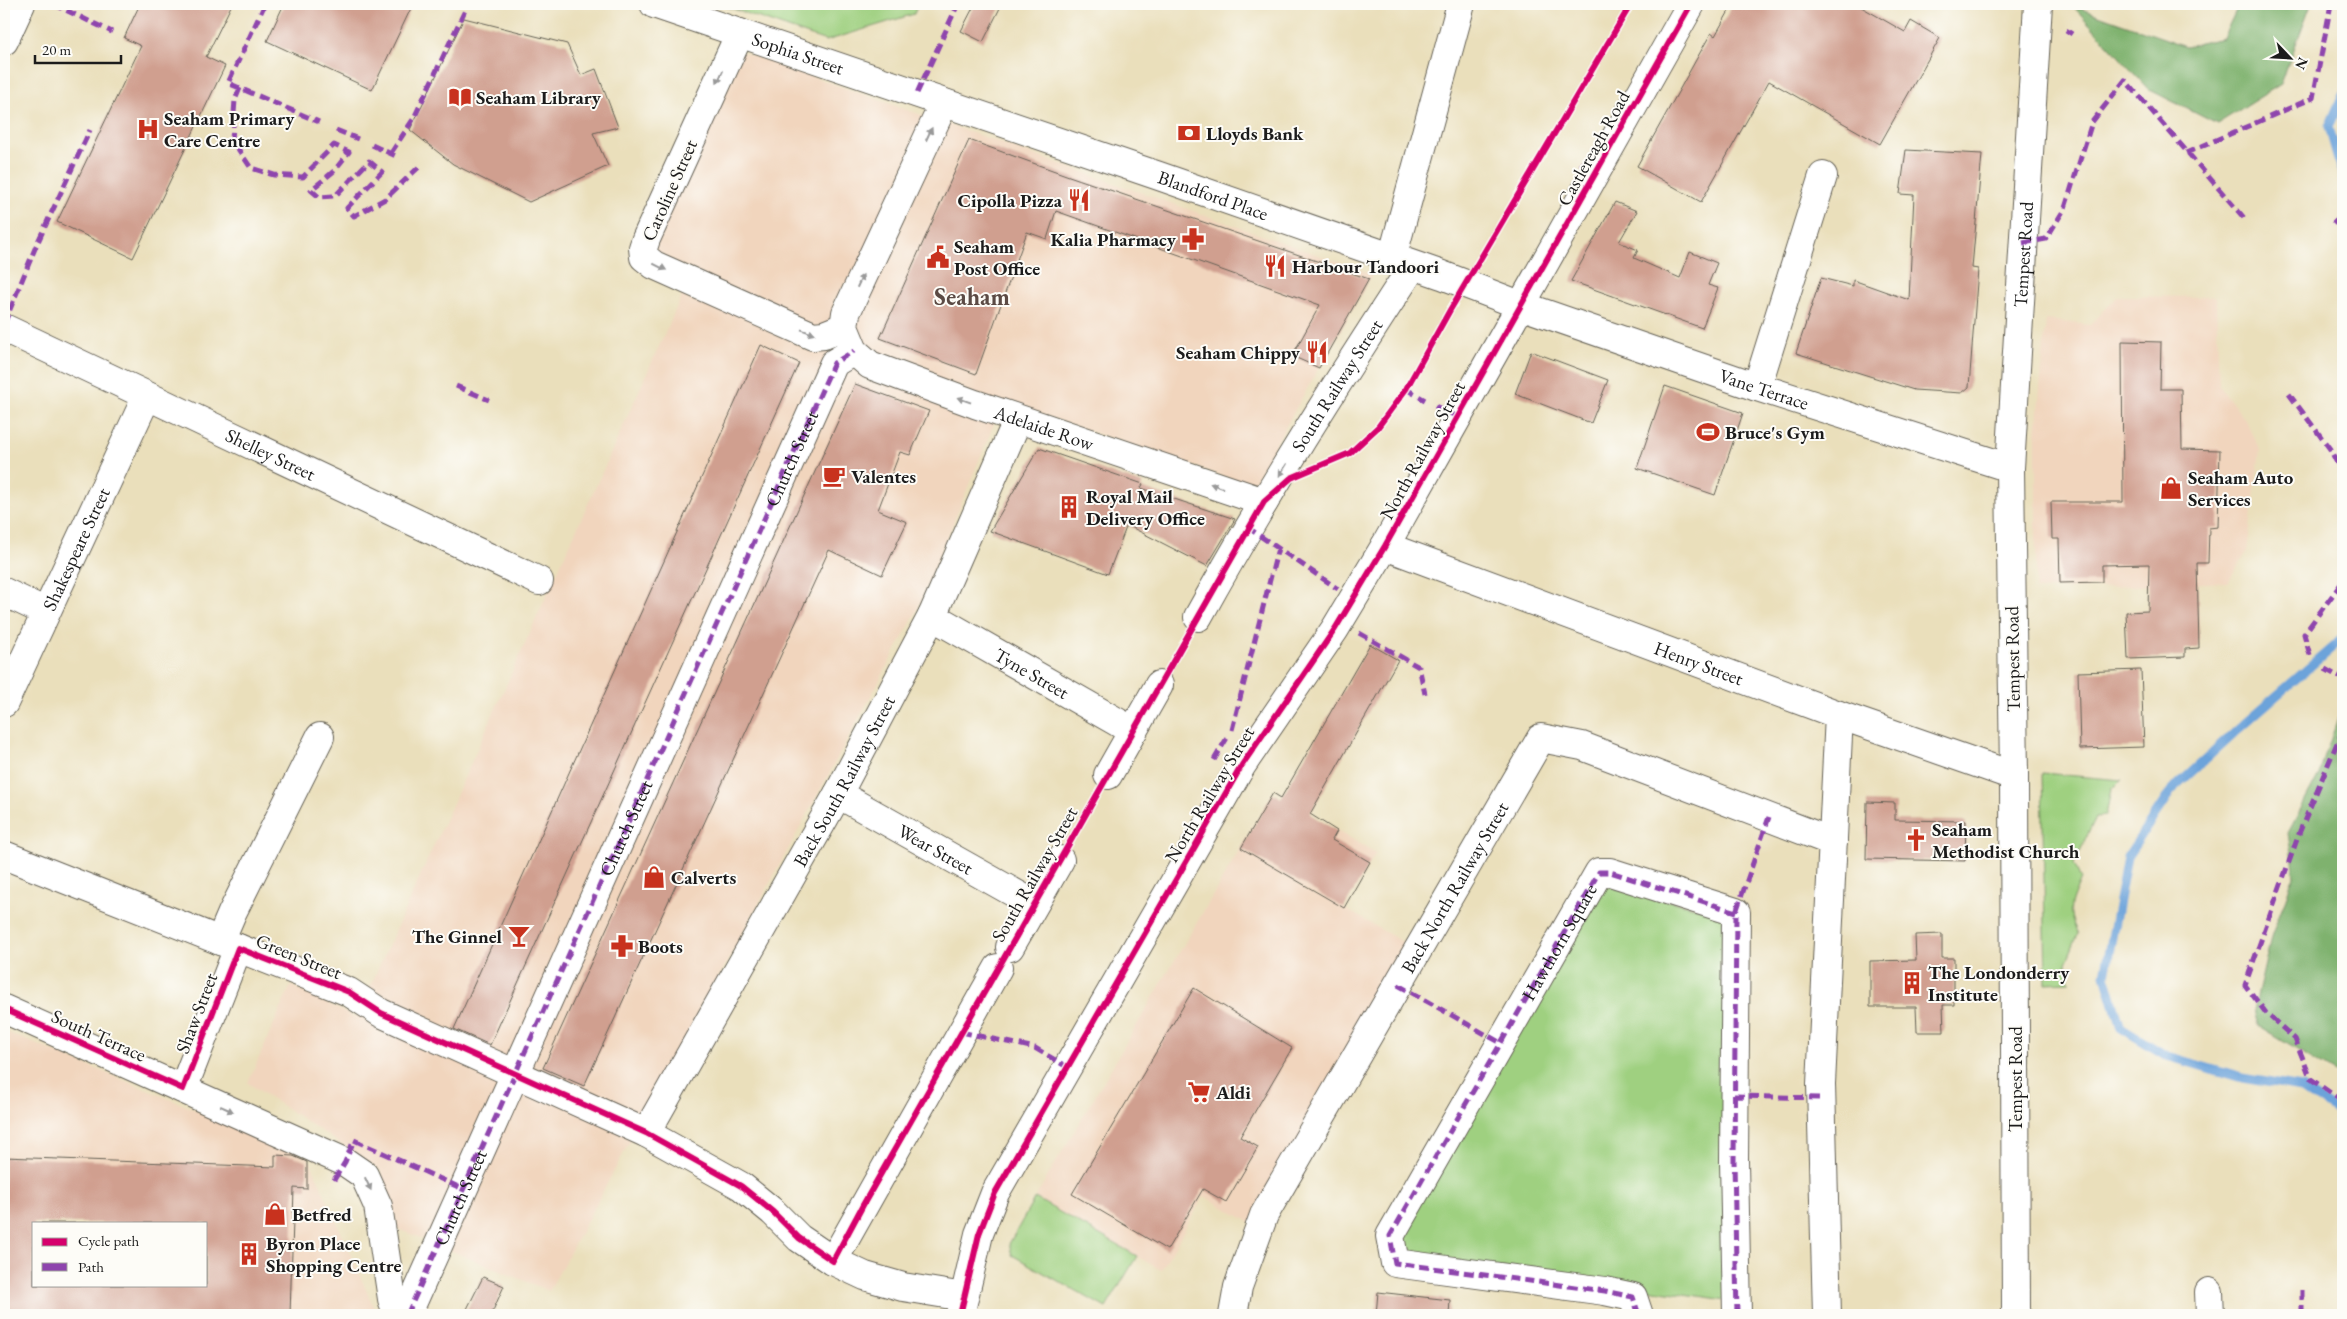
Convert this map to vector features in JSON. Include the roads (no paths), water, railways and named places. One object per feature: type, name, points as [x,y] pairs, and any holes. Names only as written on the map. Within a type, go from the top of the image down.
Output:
[{"type":"street","points":[[4,41],[21,4]]},
{"type":"street","name":"Sophia Street","points":[[654,4],[944,102]]},
{"type":"street","name":"South Railway Street","points":[[1198,617],[1264,502],[1332,390],[1403,262],[1460,4]]},
{"type":"street","name":"Castlereagh Road","points":[[1520,305],[1691,4]]},
{"type":"street","name":"Tempest Road","points":[[2016,1315],[2014,776],[2010,468],[2038,4]]},
{"type":"street","name":"Caroline Street","points":[[740,33],[646,239],[643,248],[644,257],[654,265],[814,336],[824,335],[849,339]]},
{"type":"street","points":[[849,339],[846,313],[944,102]]},
{"type":"street","name":"Blandford Place","points":[[944,102],[1442,275],[1481,291]]},
{"type":"street","points":[[1757,387],[1823,176]]},
{"type":"street","name":"Vane Terrace","points":[[1481,291],[1757,387],[2010,468]]},
{"type":"street","name":"North Railway Street","points":[[962,1306],[979,1234],[995,1193],[1242,765],[1335,629],[1385,546],[1520,305]]},
{"type":"street","name":"Shelley Street","points":[[4,328],[539,580]]},
{"type":"street","name":"Adelaide Row","points":[[849,339],[870,365],[1018,419],[1264,502]]},
{"type":"street","name":"Church Street","points":[[407,1315],[834,363],[849,339]]},
{"type":"street","name":"Shakespeare Street","points":[[4,703],[147,396]]},
{"type":"street","name":"Back South Railway Street","points":[[646,1133],[838,794],[932,616],[1018,419]]},
{"type":"street","name":"Henry Street","points":[[1385,546],[1839,715],[2014,776]]},
{"type":"street","points":[[4,592],[46,612]]},
{"type":"street","name":"Tyne Street","points":[[932,616],[1133,732]]},
{"type":"street","points":[[1108,775],[1159,685]]},
{"type":"street","points":[[1827,1315],[1821,1084],[1839,715]]},
{"type":"street","name":"Shaw Street","points":[[183,1089],[229,944],[232,913],[320,737]]},
{"type":"street","name":"Back North Railway Street","points":[[1234,1315],[1238,1288],[1264,1215],[1541,738],[1582,746],[1833,842]]},
{"type":"street","name":"Wear Street","points":[[838,794],[1034,904]]},
{"type":"street","name":"Green Street","points":[[4,855],[349,992],[381,1013],[646,1133],[741,1186],[773,1212],[799,1238],[833,1261],[865,1276],[962,1306]]},
{"type":"street","name":"South Railway Street","points":[[833,1261],[1060,860]]},
{"type":"street","name":"Hawthorn Square","points":[[1639,1315],[1633,1297],[1604,1290],[1395,1263],[1390,1236],[1599,872],[1610,872],[1736,912],[1734,1161],[1737,1315]]},
{"type":"street","name":"South Terrace","points":[[4,1009],[345,1162],[364,1175],[378,1206],[392,1299],[398,1315]]},
{"type":"waterway","points":[[2343,94],[2329,127],[2343,177]]},
{"type":"waterway","points":[[2343,638],[2244,724],[2171,791],[2127,857],[2105,975],[2121,1028],[2167,1056],[2242,1078],[2302,1088],[2343,1116]]},
{"type":"place","name":"Seaham Library","points":[[460,97]]},
{"type":"place","name":"Seaham Primary Care Centre","points":[[148,129]]},
{"type":"place","name":"Lloyds Bank","points":[[1189,133]]},
{"type":"place","name":"Cipolla Pizza","points":[[1079,200]]},
{"type":"place","name":"Kalia Pharmacy","points":[[1193,239]]},
{"type":"place","name":"Seaham Post Office","points":[[938,257]]},
{"type":"place","name":"Harbour Tandoori","points":[[1275,266]]},
{"type":"place","name":"Seaham Chippy","points":[[1317,352]]},
{"type":"place","name":"Bruce's Gym","points":[[1708,432]]},
{"type":"place","name":"Valentes","points":[[834,476]]},
{"type":"place","name":"Seaham Auto Services","points":[[2171,488]]},
{"type":"place","name":"Royal Mail Delivery Office","points":[[1069,507]]},
{"type":"place","name":"Seaham Methodist Church","points":[[1916,840]]},
{"type":"place","name":"Calverts","points":[[654,877]]},
{"type":"place","name":"The Ginnel","points":[[519,936]]},
{"type":"place","name":"Boots","points":[[622,946]]},
{"type":"place","name":"The Londonderry Institute","points":[[1912,983]]},
{"type":"place","name":"Aldi","points":[[1199,1092]]},
{"type":"place","name":"Betfred","points":[[275,1214]]},
{"type":"place","name":"Byron Place Shopping Centre","points":[[249,1254]]},
{"type":"district","name":"Seaham","points":[[972,297]]}]
